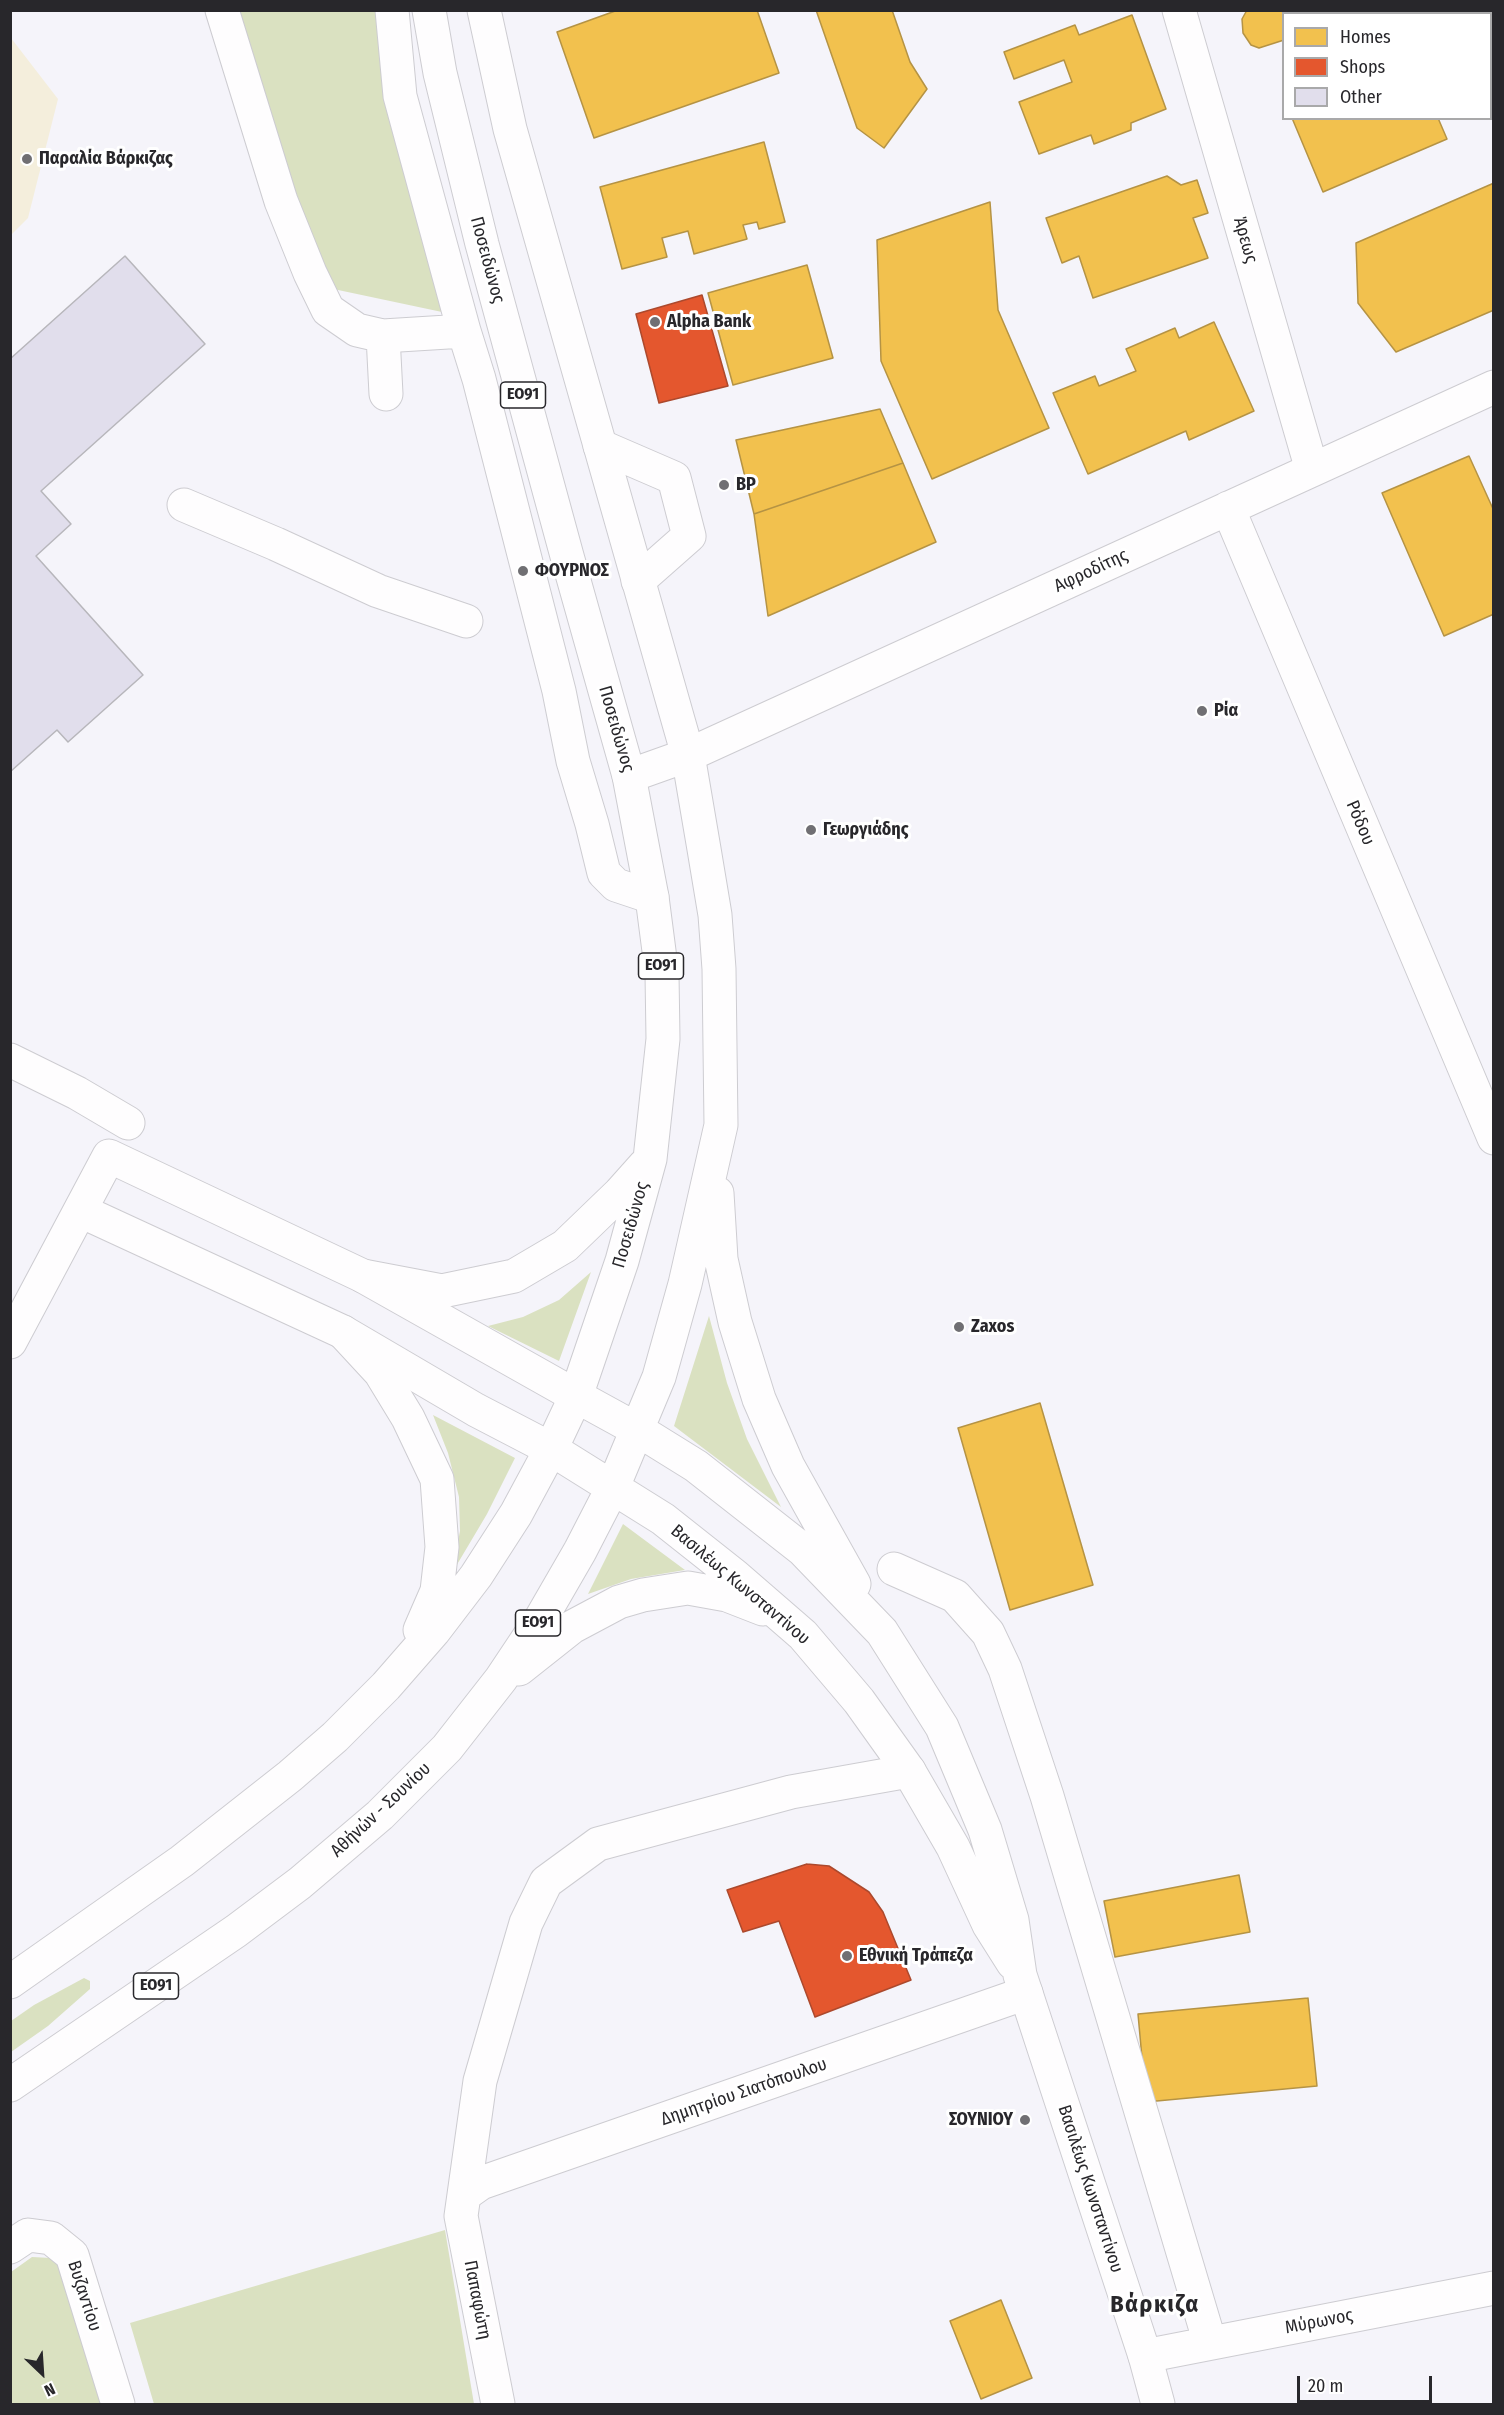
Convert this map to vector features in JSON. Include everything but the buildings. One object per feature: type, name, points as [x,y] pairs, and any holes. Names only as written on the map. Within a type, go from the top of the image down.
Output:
[{"type":"main road","points":[[222,10],[281,201],[310,273],[328,310],[357,330],[383,336],[464,332]]},
{"type":"main road","points":[[392,10],[400,96],[464,332],[479,378],[560,691],[573,761],[604,873],[616,885],[652,897]]},
{"type":"main road","name":"Ποσειδώνος","points":[[429,10],[440,73],[482,244],[629,776],[652,897],[662,974],[663,1039],[650,1159],[622,1261],[576,1396],[551,1449]]},
{"type":"main road","name":"ΕΟ91","points":[[484,10],[510,129],[687,755],[715,915],[720,969],[721,1125],[682,1295],[659,1377],[638,1430]]},
{"type":"main road","name":"Άρεως","points":[[1179,10],[1312,470]]},
{"type":"main road","points":[[383,336],[386,394]]},
{"type":"main road","name":"Αφροδίτης","points":[[629,776],[687,755],[1494,387]]},
{"type":"main road","points":[[600,446],[674,478],[689,536],[638,581]]},
{"type":"main road","points":[[184,505],[378,591],[466,621]]},
{"type":"main road","name":"Ρόδου","points":[[1228,508],[1492,1132]]},
{"type":"main road","points":[[10,1060],[77,1093],[128,1123]]},
{"type":"main road","points":[[721,1125],[717,1201],[721,1259],[738,1333],[759,1399],[788,1466],[882,1632]]},
{"type":"main road","points":[[10,1342],[109,1156],[363,1276],[442,1291],[514,1276],[565,1246],[620,1193],[650,1159]]},
{"type":"main road","name":"Βασιλέως Κωνσταντίνου","points":[[81,1211],[343,1332],[476,1410],[551,1449],[613,1487],[663,1519],[735,1576],[803,1635],[859,1701],[909,1771],[953,1847],[989,1925],[1023,1984]]},
{"type":"main road","name":"Βασιλέως Κωνσταντίνου","points":[[363,1276],[638,1430],[704,1471],[803,1550],[882,1632],[942,1727],[985,1830],[1012,1920],[1023,1984],[1145,2356],[1158,2404]]},
{"type":"main road","points":[[343,1332],[381,1372],[408,1418],[437,1479],[442,1548],[437,1591],[417,1636],[386,1686]]},
{"type":"main road","name":"Αθήνών - Σουνίου","points":[[10,2085],[236,1931],[300,1883],[380,1815],[447,1748],[501,1679],[539,1622],[580,1551],[613,1487],[638,1430]]},
{"type":"main road","name":"ΕΟ91","points":[[10,1982],[182,1861],[243,1814],[335,1737],[386,1686],[434,1631],[476,1576],[516,1514],[551,1449]]},
{"type":"main road","points":[[894,1569],[955,1596],[988,1633],[1005,1669],[1047,1796],[1210,2343]]},
{"type":"main road","points":[[447,1748],[527,1661],[572,1627],[619,1602],[644,1595],[688,1588],[728,1595],[767,1611],[803,1635]]},
{"type":"main road","name":"Παπαφώτη","points":[[498,2404],[461,2216],[480,2081],[526,1923],[546,1882],[598,1844],[791,1792],[909,1771]]},
{"type":"main road","name":"Δημητρίου Σιατόπουλου","points":[[464,2195],[481,2183],[1023,1984]]},
{"type":"main road","name":"Βυζαντίου","points":[[10,2247],[28,2235],[51,2238],[72,2254],[118,2404]]},
{"type":"main road","name":"Μύρωνος","points":[[1145,2356],[1494,2288]]},
{"type":"green space","points":[[208,11],[377,11],[442,312],[305,283]]},
{"type":"green space","points":[[591,1272],[559,1361],[488,1326],[523,1317],[559,1300]]},
{"type":"green space","points":[[709,1316],[727,1383],[747,1439],[781,1507],[674,1426]]},
{"type":"green space","points":[[433,1415],[515,1458],[487,1514],[452,1573],[460,1531],[459,1497],[448,1453]]},
{"type":"green space","points":[[623,1524],[685,1570],[631,1579],[588,1594]]},
{"type":"green space","points":[[84,1978],[90,1981],[90,1989],[48,2026],[11,2052],[11,2021],[34,2005]]},
{"type":"green space","points":[[445,2230],[474,2404],[154,2404],[130,2323]]},
{"type":"green space","points":[[32,2257],[51,2258],[61,2268],[104,2404],[11,2404],[11,2272]]},
{"type":"sand","name":"Παραλία Βάρκιζας","points":[[11,38],[58,99],[28,218],[11,235]]},
{"type":"place","name":"Παραλία Βάρκιζας","points":[[27,159]]},
{"type":"place","name":"Alpha Bank","points":[[655,322]]},
{"type":"place","name":"BP","points":[[724,485]]},
{"type":"place","name":"ΦΟΥΡΝΟΣ","points":[[523,571]]},
{"type":"place","name":"Ρία","points":[[1202,711]]},
{"type":"place","name":"Γεωργιάδης","points":[[811,830]]},
{"type":"place","name":"Zaxos","points":[[959,1327]]},
{"type":"place","name":"Εθνική Τράπεζα","points":[[847,1956]]},
{"type":"place","name":"ΣΟΥΝΙΟΥ","points":[[1025,2120]]},
{"type":"district","name":"Βάρκιζα","points":[[1155,2305]]}]
